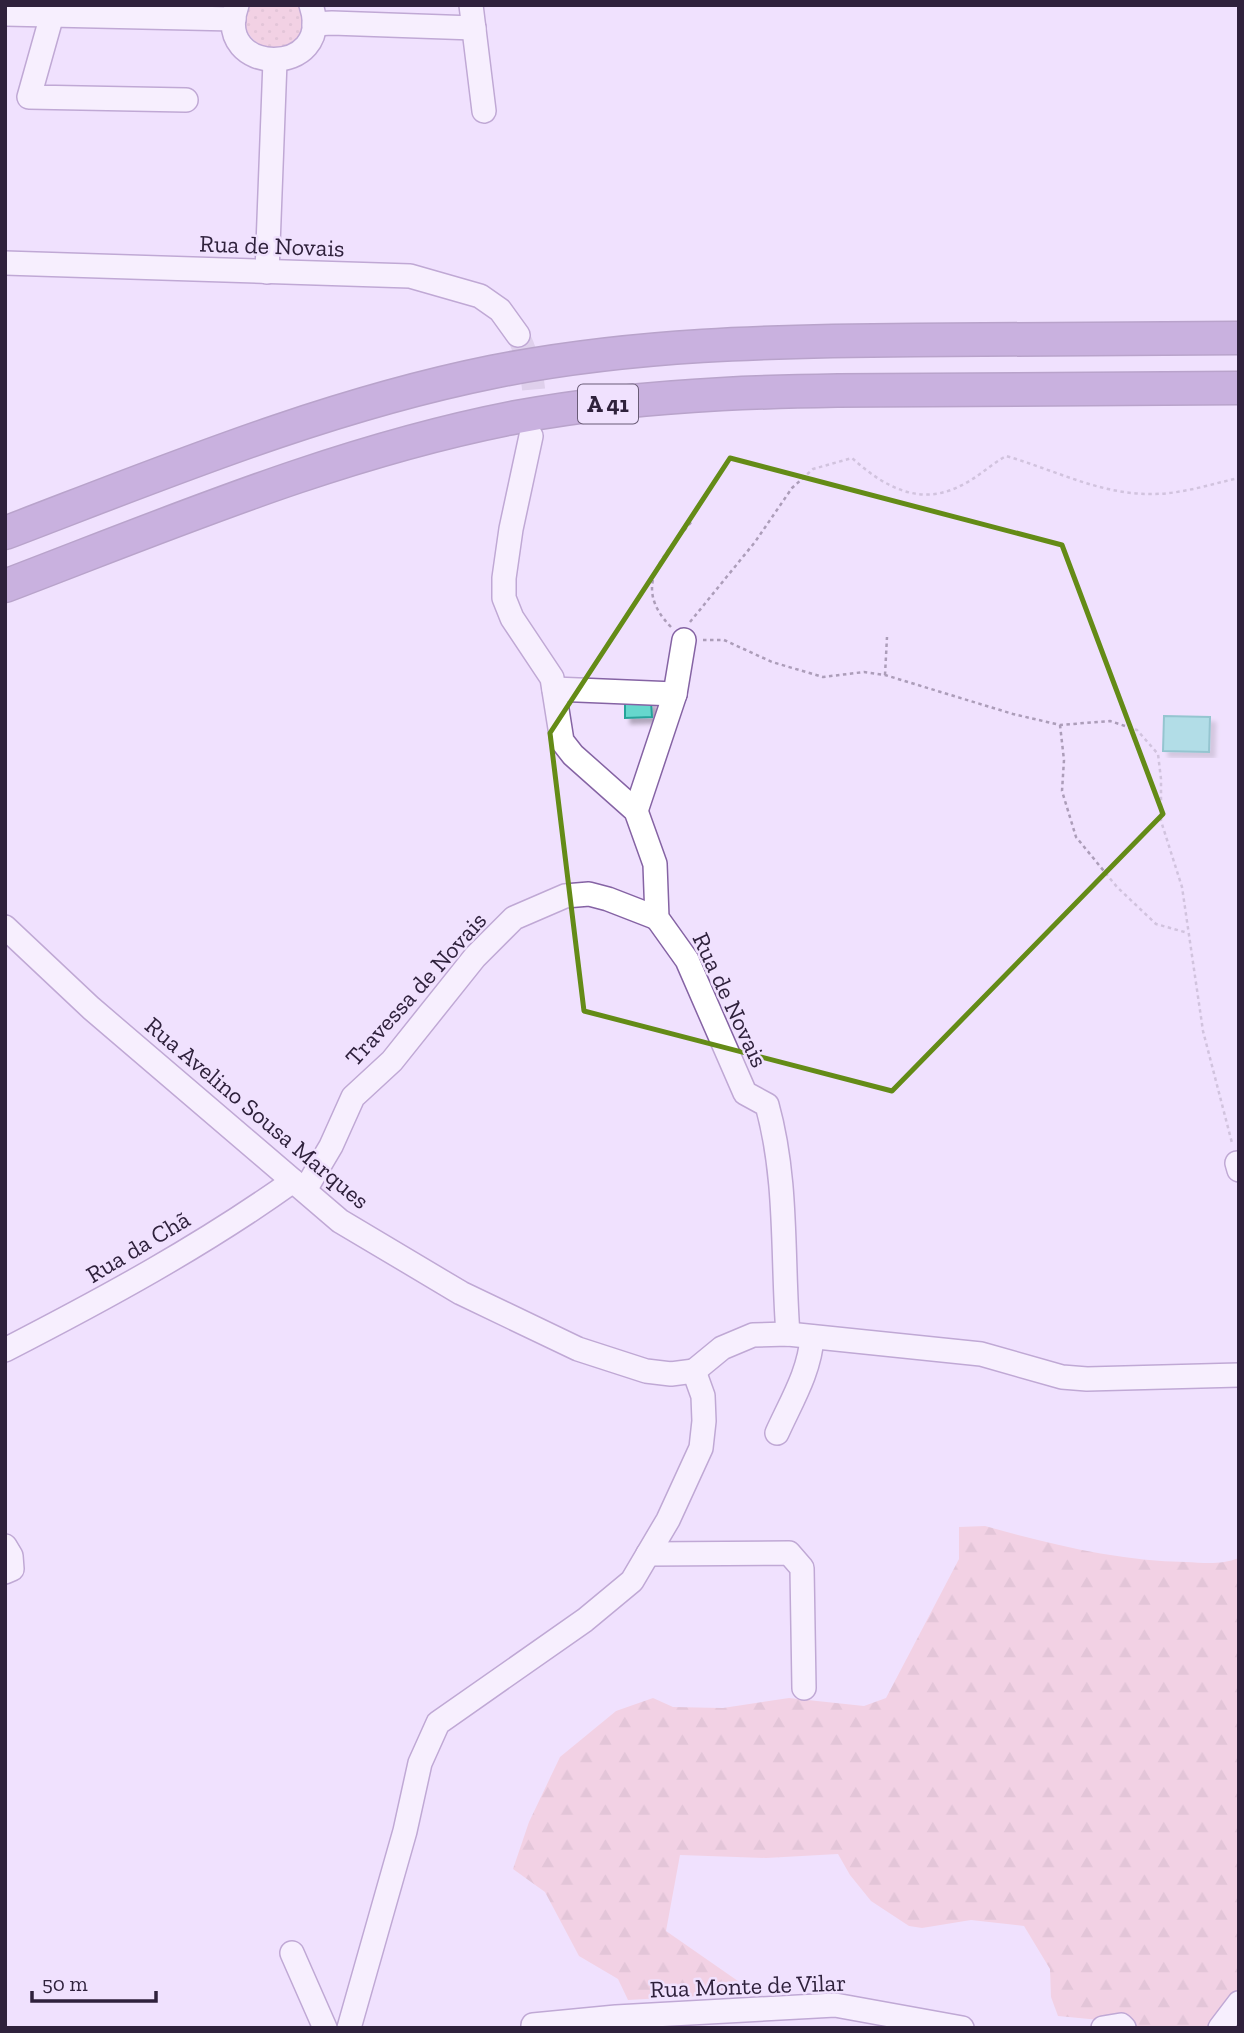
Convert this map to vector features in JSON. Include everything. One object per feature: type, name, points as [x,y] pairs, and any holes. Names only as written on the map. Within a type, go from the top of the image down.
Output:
[{"type":"highway","name":"A 41","points":[[5,533],[190,462],[318,417],[449,381],[550,362],[651,349],[760,343],[1239,338]]},
{"type":"highway","name":"A 41","points":[[5,586],[310,472],[426,438],[549,412],[663,398],[766,392],[1239,388]]},
{"type":"street","points":[[471,5],[484,111]]},
{"type":"street","points":[[5,14],[52,10],[235,12],[236,34],[247,51],[275,61],[297,54],[305,46],[312,15],[332,23],[474,28]]},
{"type":"street","points":[[52,10],[29,97],[186,100]]},
{"type":"street","points":[[267,272],[275,61]]},
{"type":"street","name":"Rua de Novais","points":[[5,263],[410,276],[480,296],[500,310],[518,335]]},
{"type":"street","points":[[531,436],[511,529],[503,578],[504,598],[512,618],[552,678],[562,741],[573,755],[636,811],[655,864],[657,918]]},
{"type":"street","points":[[636,811],[676,694],[682,638]]},
{"type":"street","points":[[554,689],[676,694]]},
{"type":"street","name":"Travessa de Novais","points":[[299,1186],[331,1146],[353,1097],[392,1061],[475,957],[514,918],[565,896],[589,894],[608,898],[657,918]]},
{"type":"street","name":"Rua de Novais","points":[[657,918],[687,960],[745,1093],[767,1105],[775,1136],[782,1189],[788,1334]]},
{"type":"street","name":"Rua Avelino Sousa Marques","points":[[5,927],[91,1008],[340,1221],[461,1293],[566,1343],[646,1371],[671,1374],[694,1371]]},
{"type":"street","name":"Rua da Chã","points":[[5,1350],[100,1301],[258,1206],[299,1186]]},
{"type":"street","points":[[349,2028],[405,1831],[420,1763],[438,1723],[586,1620],[632,1581],[668,1520],[701,1448],[703,1396],[694,1371],[722,1348],[753,1335],[788,1334],[981,1354],[1062,1377],[1087,1379],[1239,1375]]},
{"type":"street","points":[[777,1433],[803,1376],[812,1337]]},
{"type":"street","points":[[5,1546],[12,1569],[5,1572]]},
{"type":"street","points":[[648,1554],[789,1552],[802,1568],[804,1688]]},
{"type":"street","points":[[292,1953],[325,2028]]},
{"type":"street","points":[[1220,2028],[1239,2003]]},
{"type":"street","name":"Rua Monte de Vilar","points":[[533,2025],[616,2017],[835,2005],[962,2028]]},
{"type":"street","points":[[1103,2028],[1121,2025],[1124,2028]]},
{"type":"path","points":[[682,638],[792,488],[813,469],[833,462],[852,458],[888,485],[905,493],[924,496],[944,493],[963,485],[1006,456],[1095,486],[1130,492],[1176,492],[1239,478]]},
{"type":"path","points":[[692,521],[661,558],[652,576],[652,595],[664,620],[682,638],[724,640],[772,662],[823,677],[864,672],[885,675],[1013,714],[1060,725],[1110,721],[1138,730],[1158,754],[1161,821],[1182,887],[1203,1031],[1238,1166]]},
{"type":"path","points":[[885,675],[887,637]]},
{"type":"path","points":[[1060,725],[1064,760],[1062,791],[1076,837],[1117,887],[1156,924],[1189,933]]},
{"type":"highlighted area","points":[[730,458],[1062,545],[1163,814],[892,1091],[584,1011],[550,733]]},
{"type":"green space","points":[[248,5],[303,5],[306,13],[297,43],[269,51],[256,42],[246,27]]},
{"type":"green space","points":[[985,1526],[1110,1555],[1213,1563],[1239,1558],[1239,1992],[1216,2028],[1136,2028],[1131,2023],[1058,2016],[1051,1997],[1050,1969],[1024,1926],[971,1920],[922,1928],[909,1926],[871,1901],[850,1875],[838,1854],[766,1858],[680,1855],[666,1931],[748,1988],[737,1994],[628,2000],[618,1979],[579,1956],[545,1892],[513,1869],[529,1822],[560,1757],[616,1711],[653,1698],[673,1707],[723,1708],[789,1698],[864,1706],[886,1698],[959,1559],[959,1527]]},
{"type":"building","points":[[651,701],[652,717],[625,718],[625,702]]},
{"type":"building","points":[[1164,716],[1210,717],[1209,752],[1163,751]]},
{"type":"tunnel","points":[[518,335],[532,380],[532,427]]}]
